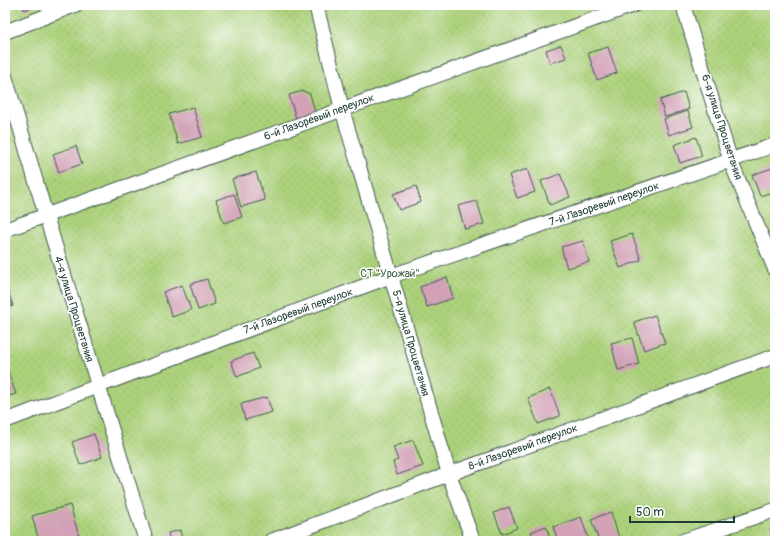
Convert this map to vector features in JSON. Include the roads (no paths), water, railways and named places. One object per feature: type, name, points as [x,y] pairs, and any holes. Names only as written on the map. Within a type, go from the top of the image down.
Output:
[{"type":"lane","points":[[5,32],[75,5]]},
{"type":"lane","name":"5-я улица Процветания","points":[[316,5],[342,109],[449,474],[473,541]]},
{"type":"lane","name":"6-й Лазоревый переулок","points":[[5,230],[634,5]]},
{"type":"lane","name":"6-я улица Процветания","points":[[684,5],[731,162],[775,269]]},
{"type":"lane","name":"4-я улица Процветания","points":[[5,76],[46,216],[146,541]]},
{"type":"lane","name":"7-й Лазоревый переулок","points":[[5,421],[391,276],[775,146]]},
{"type":"lane","name":"8-й Лазоревый переулок","points":[[271,541],[449,474],[775,356]]},
{"type":"lane","points":[[683,541],[775,510]]},
{"type":"park label","name":"СТ \"Урожай\"","points":[[390,273]]}]
